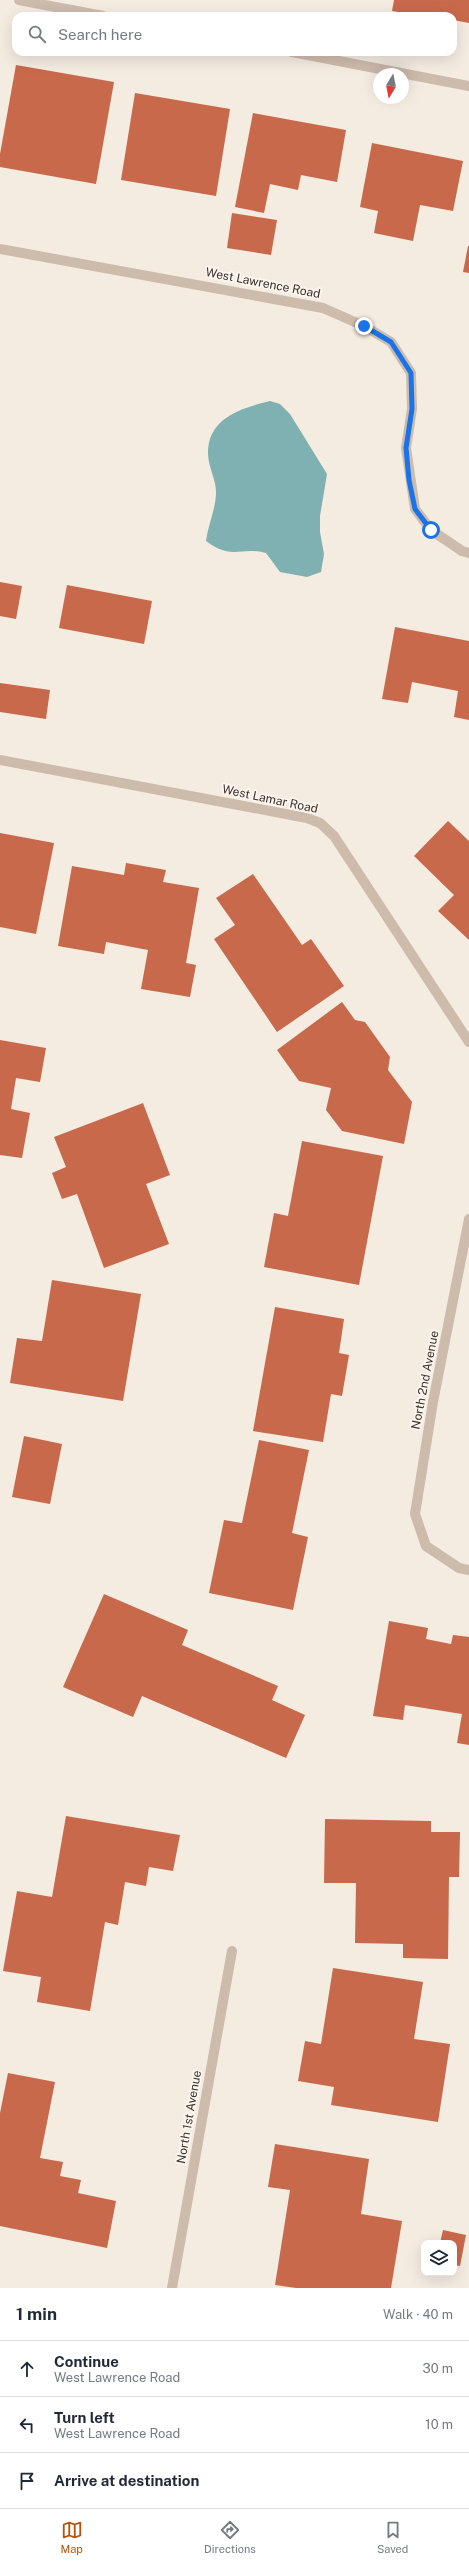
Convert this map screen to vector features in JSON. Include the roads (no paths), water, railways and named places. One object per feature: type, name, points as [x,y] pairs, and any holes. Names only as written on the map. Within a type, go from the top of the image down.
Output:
[{"type":"street","points":[[19,0],[82,12]]},
{"type":"street","points":[[313,56],[469,86]]},
{"type":"street","name":"West Lawrence Road","points":[[0,249],[322,308],[364,326],[391,342],[411,373],[412,409],[406,448],[415,509],[431,530],[462,551],[469,553]]},
{"type":"street","name":"West Lamar Road","points":[[0,760],[307,818],[320,823],[334,836],[469,1042]]},
{"type":"street","name":"North 2nd Avenue","points":[[469,1219],[433,1402],[415,1514],[426,1546],[459,1568],[469,1570]]},
{"type":"street","name":"North 1st Avenue","points":[[172,2288],[232,1951]]},
{"type":"water","points":[[270,401],[280,404],[290,414],[327,474],[320,516],[320,532],[324,554],[321,572],[307,577],[280,572],[266,553],[257,551],[230,552],[215,547],[206,541],[216,498],[215,482],[209,463],[209,441],[220,423],[228,416],[248,407]]}]
